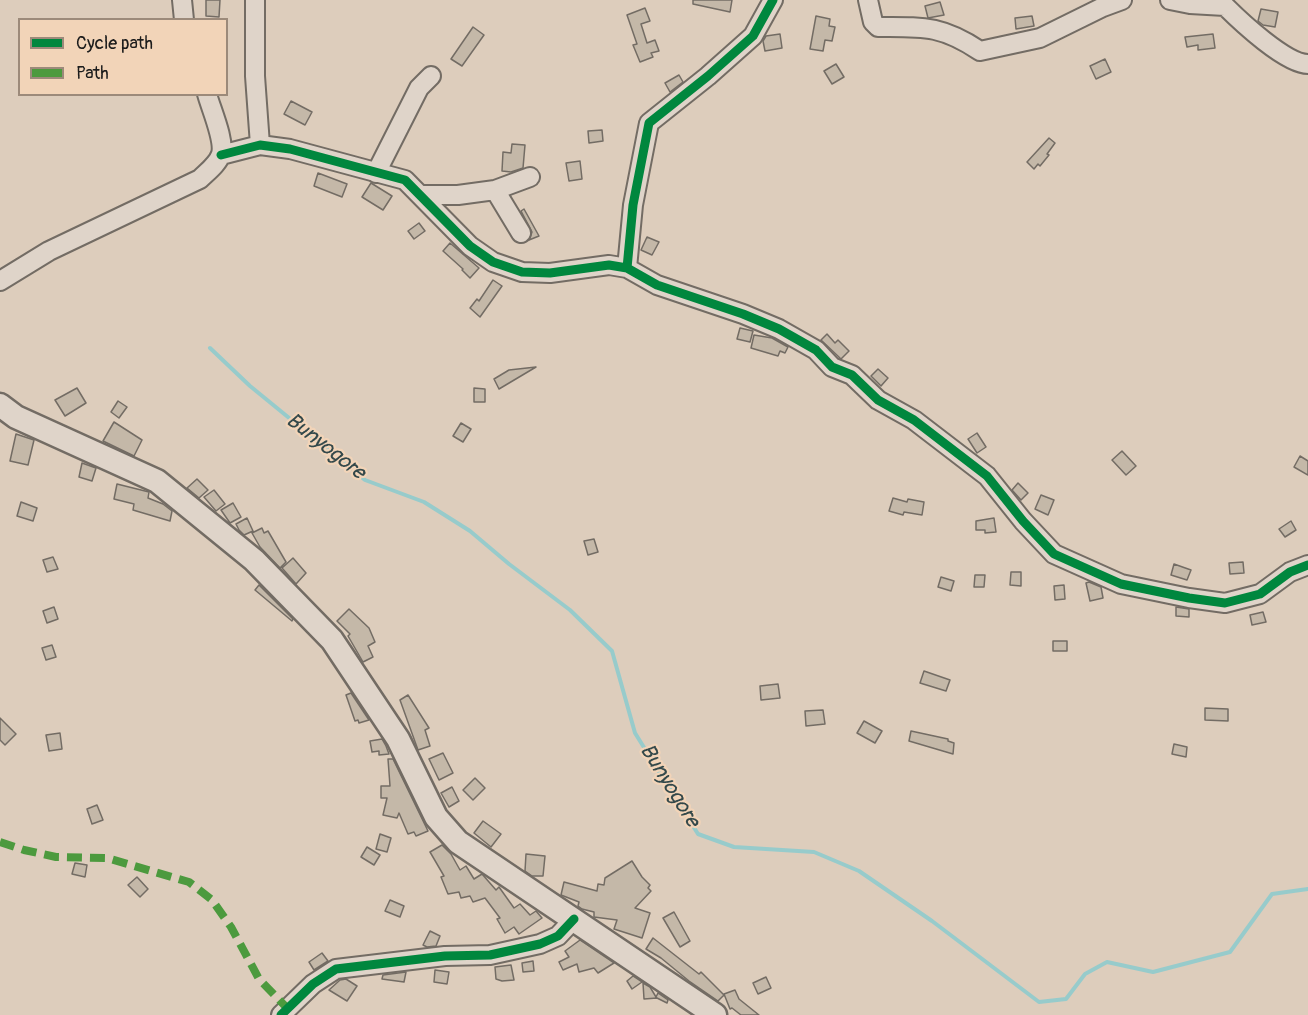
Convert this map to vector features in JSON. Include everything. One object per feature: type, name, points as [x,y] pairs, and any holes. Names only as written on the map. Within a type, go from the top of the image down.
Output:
[{"type":"main road","points":[[0,405],[16,417],[157,481],[254,560],[332,640],[398,739],[436,816],[458,842],[715,1015]]},
{"type":"street","points":[[182,0],[183,18]]},
{"type":"street","points":[[255,0],[255,75],[260,145]]},
{"type":"street","points":[[627,268],[633,205],[649,123],[708,76],[753,36],[772,0]]},
{"type":"street","points":[[868,0],[873,22],[878,27],[919,27],[943,31],[980,51],[1041,38],[1122,0]]},
{"type":"street","points":[[1170,0],[1190,4],[1225,6],[1269,44],[1301,64],[1308,64]]},
{"type":"street","points":[[376,173],[419,88],[431,76]]},
{"type":"street","points":[[0,281],[49,251],[200,179],[221,155],[222,144],[208,96]]},
{"type":"street","points":[[221,155],[260,145],[290,149],[405,180],[470,246],[493,262],[522,272],[550,273],[609,265],[627,268],[657,285],[743,314],[799,339],[816,350],[832,367],[852,375],[878,400],[914,420],[987,476],[1023,521],[1054,554],[1121,584],[1225,603],[1260,594],[1290,572],[1308,565]]},
{"type":"street","points":[[421,195],[458,195],[495,190],[530,177]]},
{"type":"street","points":[[495,190],[521,233]]},
{"type":"street","points":[[281,1015],[313,984],[336,969],[445,956],[490,955],[540,944],[558,936],[574,919]]},
{"type":"building","points":[[206,0],[220,0],[219,17],[206,16]]},
{"type":"building","points":[[693,0],[732,0],[730,12],[693,4]]},
{"type":"building","points":[[940,2],[944,15],[928,18],[925,6]]},
{"type":"building","points":[[645,8],[650,21],[641,24],[647,43],[655,40],[659,51],[651,53],[653,57],[640,62],[633,45],[637,44],[627,15]]},
{"type":"building","points":[[1261,9],[1278,12],[1275,27],[1263,25],[1258,21]]},
{"type":"building","points":[[816,16],[830,19],[829,26],[835,27],[832,41],[825,40],[823,51],[810,49]]},
{"type":"building","points":[[1032,16],[1034,26],[1016,29],[1015,18]]},
{"type":"building","points":[[473,27],[484,35],[462,66],[451,59]]},
{"type":"building","points":[[780,34],[782,48],[765,51],[763,41],[766,36]]},
{"type":"building","points":[[1213,34],[1215,48],[1198,50],[1198,45],[1187,47],[1185,37]]},
{"type":"building","points":[[1105,59],[1111,72],[1096,79],[1090,66]]},
{"type":"building","points":[[836,64],[844,77],[832,84],[824,71]]},
{"type":"building","points":[[679,75],[683,82],[670,92],[665,83]]},
{"type":"building","points":[[291,101],[312,112],[305,125],[284,114]]},
{"type":"building","points":[[602,130],[603,141],[589,143],[588,131]]},
{"type":"building","points":[[1049,138],[1055,143],[1047,154],[1049,155],[1040,166],[1038,164],[1034,169],[1027,162]]},
{"type":"building","points":[[512,144],[525,145],[523,168],[511,172],[502,171],[503,152],[511,153]]},
{"type":"building","points":[[580,161],[582,179],[569,181],[566,163]]},
{"type":"building","points":[[318,173],[347,184],[342,197],[314,186]]},
{"type":"building","points":[[371,183],[392,196],[383,210],[362,197]]},
{"type":"building","points":[[524,209],[539,236],[529,240],[532,232],[521,211]]},
{"type":"building","points":[[419,223],[425,231],[414,239],[408,231]]},
{"type":"building","points":[[647,237],[659,242],[652,255],[641,250]]},
{"type":"building","points":[[450,243],[479,268],[470,278],[443,251]]},
{"type":"building","points":[[493,280],[502,286],[480,317],[470,308],[477,299],[479,301]]},
{"type":"building","points":[[740,328],[753,331],[750,342],[737,339]]},
{"type":"building","points":[[827,334],[835,343],[838,340],[849,351],[841,359],[821,340]]},
{"type":"building","points":[[754,335],[772,338],[788,347],[785,353],[780,351],[778,356],[751,348]]},
{"type":"building","points":[[536,367],[499,389],[494,379],[509,370]]},
{"type":"building","points":[[878,369],[888,378],[881,386],[871,376]]},
{"type":"building","points":[[77,388],[86,403],[65,416],[55,400]]},
{"type":"building","points":[[474,388],[485,389],[485,402],[474,402]]},
{"type":"building","points":[[118,401],[127,407],[119,418],[111,412]]},
{"type":"building","points":[[114,422],[142,440],[134,456],[103,441]]},
{"type":"building","points":[[461,423],[471,429],[463,442],[453,436]]},
{"type":"building","points":[[977,433],[986,447],[977,453],[968,439]]},
{"type":"building","points":[[16,434],[34,440],[28,465],[10,461]]},
{"type":"building","points":[[1122,451],[1136,466],[1126,475],[1112,460]]},
{"type":"building","points":[[1300,456],[1308,461],[1308,475],[1294,467]]},
{"type":"building","points":[[82,463],[96,468],[92,481],[79,477]]},
{"type":"building","points":[[197,479],[208,490],[199,498],[187,488]]},
{"type":"building","points":[[1018,483],[1028,493],[1021,500],[1012,490]]},
{"type":"building","points":[[117,484],[149,492],[148,498],[163,504],[172,511],[170,521],[133,510],[134,504],[114,499]]},
{"type":"building","points":[[214,490],[225,504],[216,511],[204,497]]},
{"type":"building","points":[[1041,495],[1054,500],[1048,515],[1035,509]]},
{"type":"building","points":[[893,498],[907,502],[908,499],[924,502],[922,515],[904,512],[903,515],[889,511]]},
{"type":"building","points":[[21,502],[37,508],[33,521],[17,516]]},
{"type":"building","points":[[233,503],[241,517],[230,523],[221,510]]},
{"type":"building","points":[[247,518],[253,531],[244,535],[236,524]]},
{"type":"building","points":[[994,518],[996,532],[985,533],[985,530],[976,530],[976,521]]},
{"type":"building","points":[[1291,521],[1296,530],[1285,537],[1279,529]]},
{"type":"building","points":[[262,528],[264,533],[268,531],[286,562],[280,568],[260,547],[252,533]]},
{"type":"building","points":[[594,539],[598,552],[588,555],[584,541]]},
{"type":"building","points":[[53,557],[58,569],[47,572],[43,560]]},
{"type":"building","points":[[293,558],[306,573],[296,584],[282,568]]},
{"type":"building","points":[[1243,562],[1244,573],[1230,574],[1229,563]]},
{"type":"building","points":[[1174,564],[1191,570],[1187,580],[1171,575]]},
{"type":"building","points":[[1011,572],[1021,572],[1021,586],[1010,585]]},
{"type":"building","points":[[975,575],[985,575],[984,587],[974,587]]},
{"type":"building","points":[[941,577],[954,581],[951,591],[938,587]]},
{"type":"building","points":[[1086,583],[1101,587],[1103,598],[1090,601]]},
{"type":"building","points":[[259,585],[293,619],[292,621],[255,590]]},
{"type":"building","points":[[1064,585],[1065,599],[1055,600],[1054,586]]},
{"type":"building","points":[[54,607],[58,619],[47,623],[43,611]]},
{"type":"building","points":[[1176,607],[1189,609],[1189,617],[1176,616]]},
{"type":"building","points":[[349,609],[369,628],[375,642],[368,646],[373,657],[363,662],[348,636],[350,634],[337,621]]},
{"type":"building","points":[[1263,612],[1266,622],[1252,625],[1250,615]]},
{"type":"building","points":[[1053,641],[1067,641],[1067,651],[1053,651]]},
{"type":"building","points":[[52,645],[56,657],[46,660],[42,648]]},
{"type":"building","points":[[924,671],[950,680],[946,691],[920,683]]},
{"type":"building","points":[[778,684],[780,698],[761,700],[760,686]]},
{"type":"building","points":[[351,693],[369,720],[359,723],[358,720],[355,721],[346,695]]},
{"type":"building","points":[[408,695],[429,728],[425,730],[430,746],[418,750],[400,700]]},
{"type":"building","points":[[1205,708],[1228,709],[1228,721],[1205,720]]},
{"type":"building","points":[[823,710],[825,724],[806,726],[805,711]]},
{"type":"building","points":[[0,718],[16,734],[5,745],[0,740]]},
{"type":"building","points":[[864,721],[882,731],[875,743],[857,733]]},
{"type":"building","points":[[911,731],[948,739],[954,743],[953,754],[909,741]]},
{"type":"building","points":[[60,733],[62,749],[49,751],[46,735]]},
{"type":"building","points":[[382,739],[389,754],[379,755],[379,751],[372,752],[370,741]]},
{"type":"building","points":[[1174,744],[1187,747],[1186,757],[1172,754]]},
{"type":"building","points":[[443,753],[453,773],[439,780],[429,759]]},
{"type":"building","points":[[388,759],[393,759],[428,831],[416,836],[414,832],[408,834],[399,813],[397,818],[383,815],[387,798],[381,798],[381,786],[390,786]]},
{"type":"building","points":[[475,778],[485,788],[473,800],[463,790]]},
{"type":"building","points":[[452,787],[459,801],[449,807],[441,793]]},
{"type":"building","points":[[97,805],[103,820],[92,824],[87,809]]},
{"type":"building","points":[[483,821],[501,834],[491,847],[474,833]]},
{"type":"building","points":[[380,834],[391,838],[387,852],[376,849]]},
{"type":"building","points":[[442,845],[451,854],[460,870],[466,866],[474,879],[482,874],[496,890],[499,887],[514,908],[520,904],[530,915],[536,911],[542,918],[519,934],[514,927],[505,933],[497,919],[500,918],[485,898],[473,902],[470,896],[461,898],[459,892],[448,894],[441,877],[444,876],[430,852]]},
{"type":"building","points":[[367,847],[380,855],[374,865],[361,857]]},
{"type":"building","points":[[526,854],[545,856],[543,876],[532,876],[525,871]]},
{"type":"building","points":[[632,861],[650,885],[648,888],[651,891],[635,908],[650,913],[642,938],[614,929],[617,920],[594,917],[594,912],[578,906],[579,902],[561,895],[564,882],[597,891],[598,884],[604,885],[605,878]]},
{"type":"building","points":[[75,863],[87,865],[85,877],[72,874]]},
{"type":"building","points":[[137,877],[148,889],[140,897],[128,885]]},
{"type":"building","points":[[390,900],[404,906],[400,917],[385,911]]},
{"type":"building","points":[[674,912],[690,941],[680,947],[663,918]]},
{"type":"building","points":[[430,931],[440,936],[436,946],[427,947],[423,945]]},
{"type":"building","points":[[653,938],[699,974],[701,972],[724,995],[718,1001],[646,949]]},
{"type":"building","points":[[580,940],[614,963],[598,973],[594,968],[579,972],[577,964],[563,970],[559,962],[569,957],[565,951]]},
{"type":"building","points":[[322,953],[328,961],[314,970],[309,962]]},
{"type":"building","points":[[533,961],[534,971],[523,972],[522,963]]},
{"type":"building","points":[[511,965],[514,980],[496,979],[495,967]]},
{"type":"building","points":[[435,970],[449,972],[447,984],[434,982]]},
{"type":"building","points":[[406,972],[404,982],[382,979],[383,975]]},
{"type":"building","points":[[633,976],[642,982],[632,989],[627,981]]},
{"type":"building","points":[[766,977],[771,988],[758,994],[753,983]]},
{"type":"building","points":[[346,979],[357,986],[347,1001],[329,990],[340,980]]},
{"type":"building","points":[[643,983],[650,987],[656,997],[658,993],[668,1000],[667,1003],[657,998],[644,999]]},
{"type":"building","points":[[735,990],[739,999],[759,1015],[741,1015],[732,1008],[730,1009],[724,994]]},
{"type":"waterway","name":"Bunyogore","points":[[210,348],[250,386],[365,480],[424,502],[470,531],[570,610],[612,651],[635,733],[698,834],[734,847],[814,852],[859,871],[932,921],[1039,1002],[1066,999],[1085,974],[1107,962],[1153,972],[1230,952],[1272,894],[1308,889]]},
{"type":"marked path","points":[[0,842],[56,857],[107,858],[189,882],[212,900],[231,927],[259,979],[288,1009]]},
{"type":"cycle path","points":[[627,268],[633,205],[649,123],[708,76],[753,36],[773,0]]},
{"type":"cycle path","points":[[221,155],[260,145],[290,149],[405,180],[470,246],[493,262],[522,272],[550,273],[609,265],[627,268],[657,285],[743,314],[779,329],[816,350],[832,367],[852,375],[878,400],[914,420],[987,476],[1023,521],[1054,554],[1121,584],[1225,603],[1260,594],[1290,572],[1308,565]]},
{"type":"cycle path","points":[[281,1015],[313,984],[336,969],[445,956],[490,955],[540,944],[558,936],[574,919]]}]
